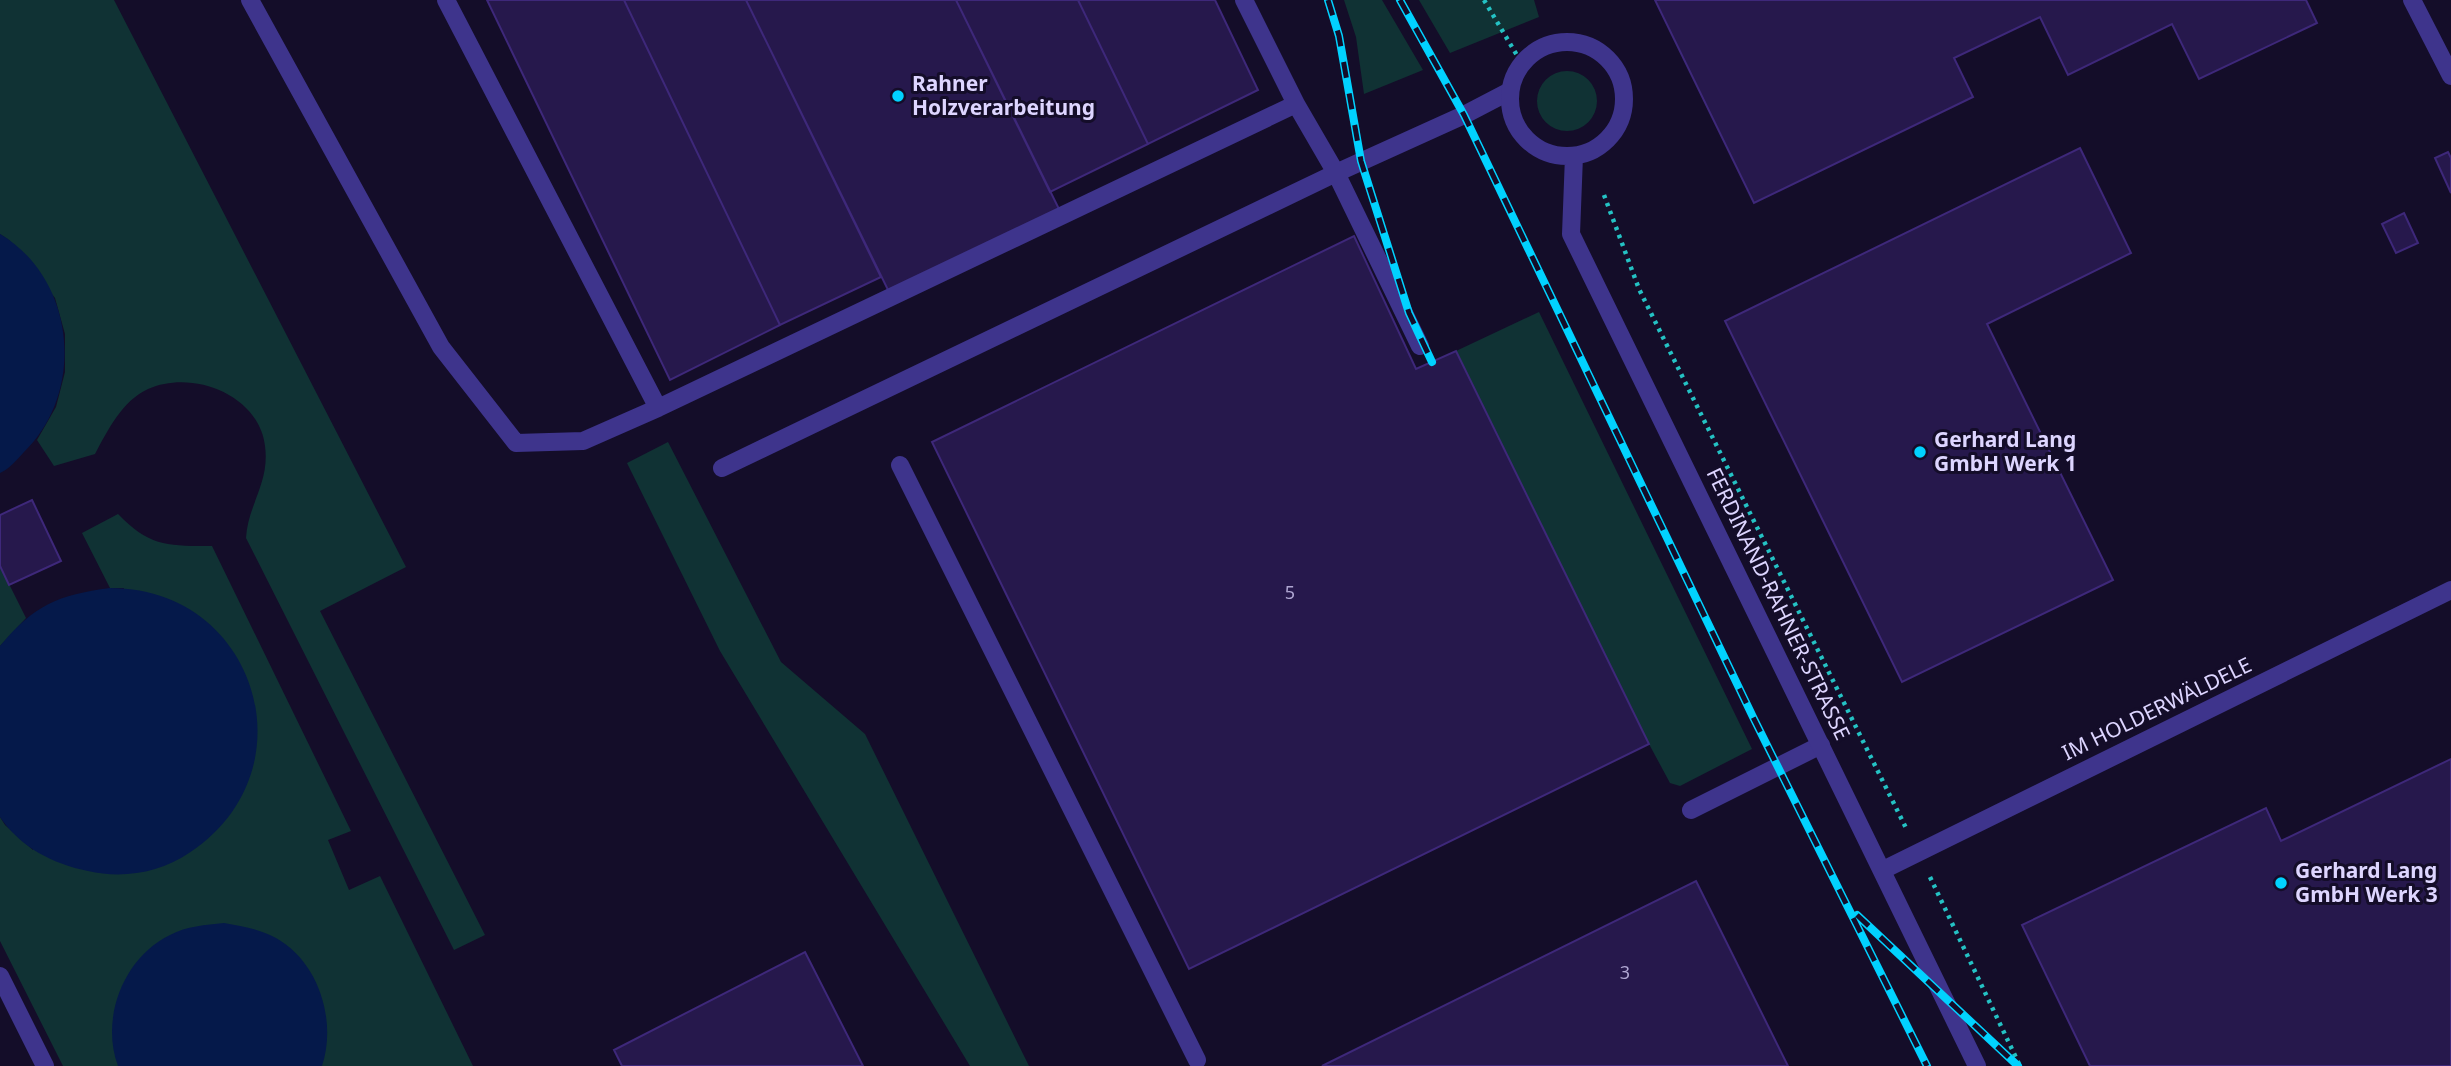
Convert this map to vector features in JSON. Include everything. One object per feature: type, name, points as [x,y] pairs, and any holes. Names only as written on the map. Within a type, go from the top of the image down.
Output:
[{"type":"street","points":[[250,0],[440,347],[516,443],[583,441],[658,408],[1296,104]]},
{"type":"street","points":[[446,0],[658,408]]},
{"type":"street","points":[[1244,0],[1296,104],[1336,173],[1420,346]]},
{"type":"street","points":[[2412,0],[2451,76]]},
{"type":"street","points":[[1560,42],[1589,46],[1602,54],[1613,64],[1624,92],[1622,114],[1612,134],[1601,144],[1581,154],[1545,152],[1532,144],[1514,120],[1510,91],[1522,64],[1532,53],[1560,42]]},
{"type":"street","points":[[722,468],[1336,173],[1464,116],[1510,91]]},
{"type":"street","name":"FERDINAND-RAHNER-STRASSE","points":[[1581,154],[1572,234],[1977,1066]]},
{"type":"street","points":[[900,465],[1198,1060]]},
{"type":"street","name":"IM HOLDERWÄLDELE","points":[[1883,870],[2451,590]]},
{"type":"street","points":[[1690,810],[1821,745]]},
{"type":"street","points":[[0,976],[45,1066]]},
{"type":"path","points":[[1484,0],[1522,64]]},
{"type":"path","points":[[1581,154],[1639,289],[1918,852],[2020,1066]]},
{"type":"green space","points":[[0,0],[114,0],[406,567],[320,611],[485,935],[454,950],[246,538],[266,459],[260,428],[251,413],[237,400],[221,391],[184,382],[166,384],[148,389],[131,401],[117,417],[95,454],[54,466],[37,440],[56,407],[65,372],[65,334],[55,298],[9,240],[0,234]]},
{"type":"green space","points":[[1344,0],[1382,0],[1423,70],[1364,94],[1356,37]]},
{"type":"green space","points":[[1419,0],[1534,0],[1539,17],[1450,53]]},
{"type":"green space","points":[[1567,71],[1588,80],[1597,101],[1588,122],[1567,131],[1546,122],[1537,101],[1546,80]]},
{"type":"green space","points":[[1539,312],[1752,749],[1680,786],[1670,783],[1649,744],[1456,351]]},
{"type":"green space","points":[[668,442],[781,662],[865,734],[1029,1066],[970,1066],[720,651],[627,463]]},
{"type":"green space","points":[[118,514],[150,539],[171,545],[212,546],[351,831],[328,840],[349,890],[380,876],[473,1066],[63,1066],[0,941],[0,817],[5,825],[33,850],[124,588],[110,588],[82,533]]},
{"type":"green space","points":[[0,566],[26,618],[0,646]]},
{"type":"water","points":[[0,234],[25,254],[45,279],[57,307],[64,337],[64,369],[57,399],[44,427],[16,461],[0,473]]},
{"type":"water","points":[[110,588],[161,596],[202,618],[233,650],[251,690],[258,734],[250,777],[227,818],[178,860],[140,873],[101,873],[62,864],[27,845],[0,817],[0,646],[24,621],[48,604],[76,594]]},
{"type":"water","points":[[224,923],[257,930],[276,938],[303,962],[321,994],[325,1012],[326,1049],[322,1066],[118,1066],[113,1047],[114,1009],[129,973],[140,958],[154,945],[176,932],[196,926]]},
{"type":"building","points":[[487,0],[624,0],[780,325],[670,380]]},
{"type":"building","points":[[624,0],[746,0],[881,277],[780,325]]},
{"type":"building","name":"Rahner Holzverarbeitung","points":[[746,0],[956,0],[1059,209],[889,292]]},
{"type":"building","points":[[956,0],[1078,0],[1148,144],[1050,192]]},
{"type":"building","points":[[1078,0],[1215,0],[1258,90],[1148,144]]},
{"type":"building","points":[[1655,0],[2306,0],[2317,23],[2199,79],[2172,24],[2068,75],[2040,17],[1954,58],[1973,97],[1754,203]]},
{"type":"building","name":"Gerhard Lang GmbH Werk 1","points":[[2080,148],[2131,253],[1987,324],[2113,580],[1902,682],[1725,321]]},
{"type":"building","points":[[2448,152],[2451,158],[2451,193],[2435,158]]},
{"type":"building","points":[[2404,213],[2418,243],[2396,253],[2382,224]]},
{"type":"building","points":[[1354,236],[1416,369],[1456,351],[1649,744],[1189,969],[932,442]]},
{"type":"building","points":[[32,500],[61,561],[9,585],[0,566],[0,515]]},
{"type":"building","name":"Gerhard Lang GmbH Werk 3","points":[[2451,759],[2451,1066],[2090,1066],[2022,925],[2266,808],[2281,841]]},
{"type":"building","points":[[1696,881],[1788,1066],[1322,1066]]},
{"type":"building","points":[[805,952],[863,1066],[622,1066],[614,1050]]},
{"type":"railway","points":[[1328,0],[1339,36],[1361,161],[1409,313],[1432,362]]},
{"type":"railway","points":[[1400,0],[1464,115],[1753,717],[1927,1066]]},
{"type":"railway","points":[[1857,915],[2018,1066]]},
{"type":"place","name":"Rahner Holzverarbeitung","points":[[898,96]]},
{"type":"place","name":"Gerhard Lang GmbH Werk 1","points":[[1920,452]]},
{"type":"place","name":"Gerhard Lang GmbH Werk 3","points":[[2281,883]]}]
